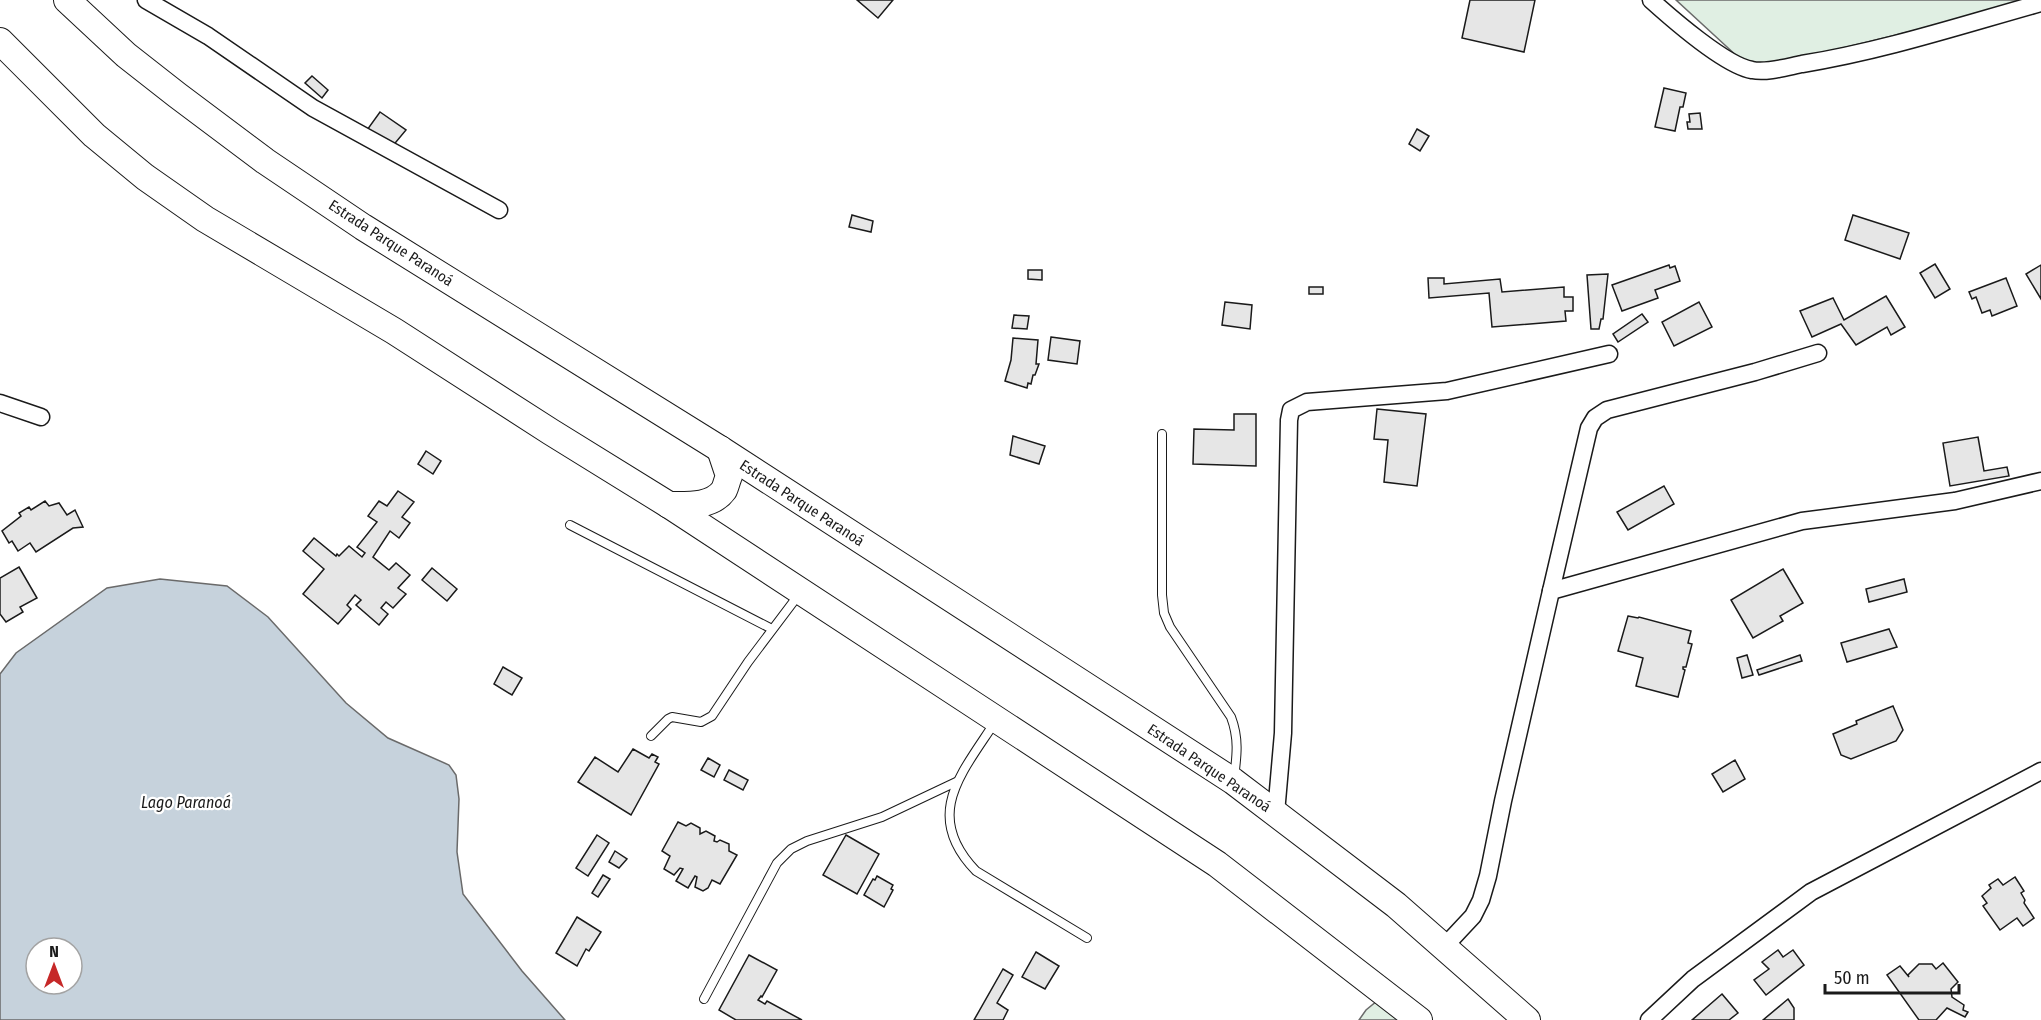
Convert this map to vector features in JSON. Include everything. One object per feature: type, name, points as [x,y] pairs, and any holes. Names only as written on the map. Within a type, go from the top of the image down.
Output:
[{"type":"main road","name":"Estrada Parque Paranoá","points":[[67,0],[126,55],[265,160],[363,227],[720,449],[1233,781],[1396,905],[1517,1015]]},
{"type":"main road","points":[[0,41],[94,135],[145,177],[196,213],[394,331],[669,505],[1217,864],[1419,1020]]},
{"type":"main road","points":[[669,505],[695,505],[711,500],[723,490],[729,476],[720,449]]},
{"type":"street","points":[[146,0],[208,36],[313,108],[499,210]]},
{"type":"street","points":[[1651,0],[1684,29],[1734,63],[1752,70],[1774,69],[1837,58],[2041,3]]},
{"type":"street","points":[[1444,947],[1473,916],[1481,900],[1488,876],[1503,801],[1589,428],[1595,418],[1607,410],[1677,393],[1818,353]]},
{"type":"street","points":[[1276,813],[1283,732],[1289,420],[1292,410],[1306,402],[1447,391],[1608,354]]},
{"type":"street","points":[[0,403],[42,417]]},
{"type":"street","points":[[1551,591],[1802,520],[1955,501],[2041,481]]},
{"type":"street","points":[[1649,1020],[1693,979],[1811,892],[2041,771]]},
{"type":"lane","points":[[1162,434],[1164,613],[1170,627],[1231,717],[1238,745],[1233,781]]},
{"type":"lane","points":[[570,525],[772,629]]},
{"type":"lane","points":[[651,736],[672,717],[701,722],[712,716],[772,629],[801,592]]},
{"type":"lane","points":[[997,719],[956,782],[951,795],[953,835],[962,856],[976,871],[1087,938]]},
{"type":"lane","points":[[704,999],[777,863],[790,849],[807,841],[882,817],[956,782]]},
{"type":"green space","points":[[1676,0],[2039,0],[1752,70]]},
{"type":"green space","points":[[1377,1001],[1398,1020],[1359,1020]]},
{"type":"water","name":"Lago Paranoá","points":[[160,579],[227,586],[268,617],[346,703],[388,738],[449,765],[456,775],[459,799],[457,852],[463,894],[522,971],[565,1020],[0,1020],[0,674],[16,653],[107,588]]},
{"type":"building","points":[[857,0],[893,0],[878,18]]},
{"type":"building","points":[[1470,0],[1535,0],[1524,52],[1462,38]]},
{"type":"building","points":[[312,76],[328,90],[322,98],[305,83]]},
{"type":"building","points":[[1664,88],[1686,93],[1683,107],[1680,107],[1675,131],[1655,127]]},
{"type":"building","points":[[380,112],[406,130],[391,148],[367,130]]},
{"type":"building","points":[[1700,113],[1702,129],[1688,129],[1689,114]]},
{"type":"building","points":[[1417,129],[1429,136],[1420,151],[1409,144]]},
{"type":"building","points":[[852,215],[873,221],[871,232],[849,227]]},
{"type":"building","points":[[1853,215],[1909,233],[1900,259],[1845,240]]},
{"type":"building","points":[[1935,264],[1950,289],[1935,298],[1920,273]]},
{"type":"building","points":[[1669,265],[1670,268],[1675,266],[1680,281],[1655,290],[1658,298],[1622,311],[1612,285]]},
{"type":"building","points":[[2041,265],[2041,299],[2026,274]]},
{"type":"building","points":[[1028,270],[1042,270],[1042,280],[1028,279]]},
{"type":"building","points":[[1608,274],[1603,319],[1601,319],[1599,329],[1591,329],[1587,275]]},
{"type":"building","points":[[1428,278],[1444,278],[1444,284],[1500,279],[1502,292],[1564,287],[1564,297],[1573,297],[1573,311],[1565,311],[1566,321],[1492,327],[1489,293],[1429,298]]},
{"type":"building","points":[[2006,278],[2017,306],[1992,316],[1990,310],[1982,313],[1976,297],[1972,299],[1969,292]]},
{"type":"building","points":[[1309,287],[1323,287],[1323,294],[1309,294]]},
{"type":"building","points":[[1886,296],[1905,327],[1891,335],[1887,327],[1856,345],[1841,324],[1812,337],[1800,311],[1833,298],[1844,320]]},
{"type":"building","points":[[1225,302],[1252,305],[1250,329],[1222,325]]},
{"type":"building","points":[[1699,302],[1712,327],[1674,346],[1662,322]]},
{"type":"building","points":[[1642,314],[1648,322],[1618,342],[1613,334]]},
{"type":"building","points":[[1014,315],[1029,316],[1027,329],[1012,328]]},
{"type":"building","points":[[1051,337],[1080,341],[1077,364],[1048,360]]},
{"type":"building","points":[[1013,338],[1038,340],[1036,364],[1039,364],[1027,388],[1005,381],[1011,360]]},
{"type":"building","points":[[1377,409],[1426,414],[1417,486],[1384,482],[1388,440],[1374,439]]},
{"type":"building","points":[[1234,414],[1256,414],[1256,466],[1193,464],[1194,429],[1234,430]]},
{"type":"building","points":[[1013,436],[1045,446],[1039,464],[1010,455]]},
{"type":"building","points":[[1978,437],[1984,471],[2007,467],[2009,476],[1950,486],[1943,443]]},
{"type":"building","points":[[426,451],[441,461],[433,474],[418,464]]},
{"type":"building","points":[[1664,486],[1674,504],[1628,530],[1617,512]]},
{"type":"building","points":[[398,491],[414,502],[402,517],[410,523],[399,538],[390,531],[373,557],[389,570],[396,563],[410,575],[398,588],[406,594],[393,608],[386,602],[381,608],[388,614],[379,625],[356,605],[361,600],[355,595],[347,605],[351,609],[338,624],[303,594],[324,569],[303,551],[314,538],[336,556],[337,554],[339,556],[349,546],[362,557],[365,553],[357,547],[377,522],[368,516],[379,501],[387,506]]},
{"type":"building","points":[[45,501],[49,506],[59,503],[67,515],[75,510],[83,527],[73,528],[36,552],[30,543],[18,551],[12,541],[9,543],[2,531],[21,516],[19,513],[29,507],[31,510]]},
{"type":"building","points":[[19,567],[37,598],[20,607],[23,612],[6,622],[0,614],[0,578]]},
{"type":"building","points":[[432,568],[457,589],[447,601],[422,580]]},
{"type":"building","points":[[1783,569],[1803,603],[1780,616],[1783,621],[1753,638],[1731,600]]},
{"type":"building","points":[[1904,579],[1907,592],[1869,602],[1866,589]]},
{"type":"building","points":[[1628,616],[1691,631],[1688,643],[1692,644],[1686,667],[1683,667],[1685,670],[1678,697],[1636,686],[1643,658],[1618,651]]},
{"type":"building","points":[[1889,629],[1897,647],[1847,662],[1841,643]]},
{"type":"building","points":[[1747,655],[1753,675],[1742,678],[1737,658]]},
{"type":"building","points":[[1800,655],[1802,661],[1759,675],[1757,670]]},
{"type":"building","points":[[503,667],[522,678],[512,695],[494,684]]},
{"type":"building","points":[[1893,706],[1903,730],[1896,741],[1851,759],[1841,755],[1833,734],[1857,724],[1856,721]]},
{"type":"building","points":[[633,749],[649,758],[652,754],[658,757],[655,762],[659,764],[631,815],[578,782],[595,757],[618,772]]},
{"type":"building","points":[[708,758],[720,765],[714,777],[701,770]]},
{"type":"building","points":[[1735,760],[1745,779],[1723,792],[1712,774]]},
{"type":"building","points":[[729,770],[748,780],[743,790],[724,780]]},
{"type":"building","points":[[678,822],[686,826],[691,823],[700,828],[700,834],[706,831],[715,836],[714,841],[720,840],[729,844],[729,851],[737,855],[720,884],[712,880],[708,888],[703,891],[695,887],[697,877],[695,876],[688,888],[676,881],[683,869],[680,868],[674,875],[664,869],[670,856],[662,851]]},
{"type":"building","points":[[597,835],[609,843],[588,876],[576,868]]},
{"type":"building","points":[[846,835],[879,854],[857,894],[823,875]]},
{"type":"building","points":[[615,851],[627,859],[619,868],[609,862]]},
{"type":"building","points":[[603,875],[610,879],[598,897],[592,893]]},
{"type":"building","points":[[877,876],[893,885],[891,889],[893,890],[884,907],[864,895]]},
{"type":"building","points":[[2015,877],[2024,891],[2021,893],[2025,900],[2024,903],[2034,918],[2023,926],[2017,918],[2000,930],[1983,906],[1987,903],[1982,896],[1991,888],[1989,885],[1998,879],[2003,885]]},
{"type":"building","points":[[577,917],[601,932],[589,951],[586,949],[577,966],[556,953]]},
{"type":"building","points":[[1778,950],[1783,957],[1793,950],[1804,965],[1766,995],[1754,980],[1769,969],[1762,962]]},
{"type":"building","points":[[1036,952],[1059,966],[1045,989],[1022,977]]},
{"type":"building","points":[[749,955],[777,970],[758,1000],[765,1004],[767,1001],[802,1020],[736,1020],[719,1010]]},
{"type":"building","points":[[1943,963],[1958,982],[1951,989],[1952,997],[1964,1005],[1963,1010],[1968,1012],[1965,1017],[1947,1008],[1936,1020],[1919,1020],[1887,975],[1900,966],[1909,977],[1908,975],[1919,964],[1932,964],[1936,969]]},
{"type":"building","points":[[1003,969],[1013,975],[997,1003],[1008,1010],[1003,1020],[974,1020]]},
{"type":"building","points":[[1722,994],[1738,1013],[1729,1020],[1692,1020]]},
{"type":"building","points":[[1788,999],[1794,1008],[1794,1020],[1763,1020]]}]
